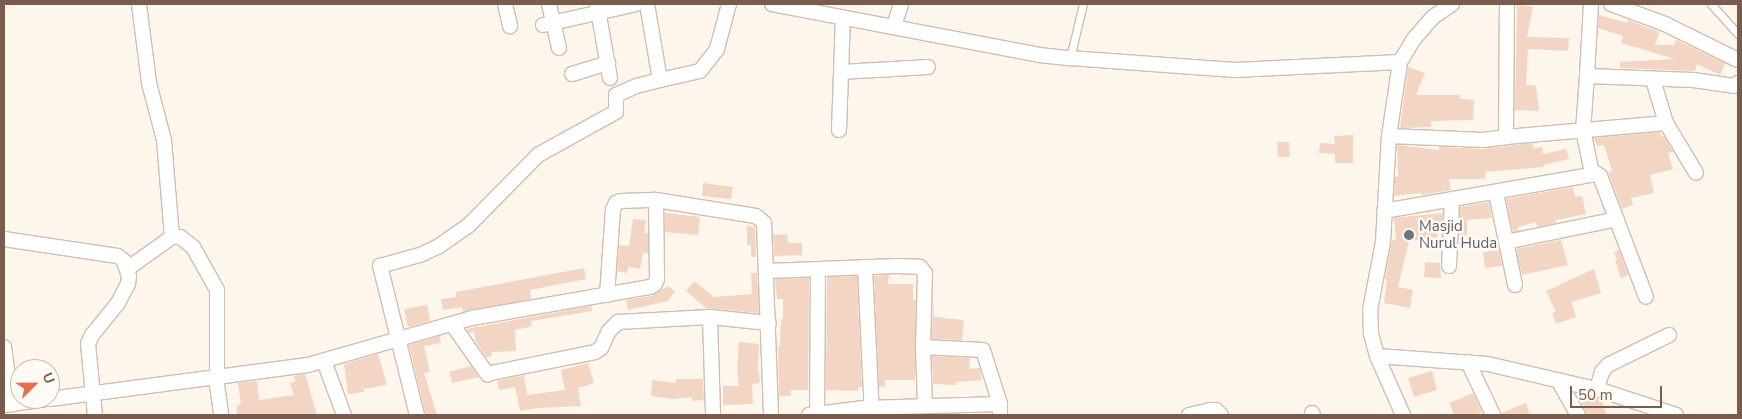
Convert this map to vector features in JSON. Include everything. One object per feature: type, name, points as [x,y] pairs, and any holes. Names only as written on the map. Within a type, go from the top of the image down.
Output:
[{"type":"street","points":[[139,4],[149,83],[164,140],[172,237]]},
{"type":"street","points":[[505,4],[510,26]]},
{"type":"street","points":[[549,4],[548,24],[559,48]]},
{"type":"street","points":[[548,24],[598,8],[636,4]]},
{"type":"street","points":[[647,4],[660,80]]},
{"type":"street","points":[[417,415],[380,266],[420,255],[439,246],[468,226],[538,155],[616,112],[616,95],[636,86],[700,71],[717,49],[729,4]]},
{"type":"street","points":[[772,4],[826,9],[842,18],[894,26],[1039,55],[1070,58],[1235,70],[1400,62]]},
{"type":"street","points":[[894,26],[901,4]]},
{"type":"street","points":[[1403,415],[1378,356],[1371,334],[1370,310],[1383,242],[1389,136],[1400,62],[1413,40],[1433,17],[1452,4]]},
{"type":"street","points":[[1506,137],[1507,4]]},
{"type":"street","points":[[1591,4],[1584,130],[1592,173]]},
{"type":"street","points":[[1611,4],[1665,24],[1738,60]]},
{"type":"street","points":[[598,8],[610,78]]},
{"type":"street","points":[[839,130],[842,18]]},
{"type":"street","points":[[572,74],[608,63]]},
{"type":"street","points":[[841,72],[928,67]]},
{"type":"street","points":[[1587,76],[1693,80],[1734,86],[1738,83]]},
{"type":"street","points":[[1654,80],[1666,124],[1696,173]]},
{"type":"street","points":[[1389,136],[1483,140],[1666,124]]},
{"type":"street","points":[[1384,211],[1496,193],[1592,173],[1600,176],[1646,297]]},
{"type":"street","points":[[1496,193],[1515,285]]},
{"type":"street","points":[[607,294],[613,209],[616,203],[621,200],[656,200],[756,216],[764,223],[765,229],[771,415]]},
{"type":"street","points":[[60,397],[308,365],[472,318],[650,287],[656,282],[656,200]]},
{"type":"street","points":[[1449,266],[1452,200]]},
{"type":"street","points":[[1506,242],[1617,219]]},
{"type":"street","points":[[127,268],[172,237],[180,237],[193,247],[217,290],[217,385],[221,415]]},
{"type":"street","points":[[4,239],[118,256],[127,268],[128,284],[118,303],[92,334],[88,344],[95,415]]},
{"type":"street","points":[[767,271],[910,266],[923,269],[925,406]]},
{"type":"street","points":[[865,267],[872,411]]},
{"type":"street","points":[[818,269],[813,415],[925,406],[1000,410],[982,350],[923,347]]},
{"type":"street","points":[[452,324],[490,374],[595,352],[601,348],[609,331],[618,322],[710,317],[769,323]]},
{"type":"street","points":[[710,317],[713,415]]},
{"type":"street","points":[[1597,389],[1602,372],[1608,365],[1669,335]]},
{"type":"street","points":[[4,347],[8,405]]},
{"type":"street","points":[[1378,356],[1488,364],[1597,389],[1676,415]]},
{"type":"street","points":[[324,361],[344,415]]},
{"type":"street","points":[[1468,362],[1493,415]]},
{"type":"street","points":[[1558,380],[1578,415]]},
{"type":"street","points":[[1189,415],[1210,410],[1216,410],[1221,415]]},
{"type":"lane","points":[[1070,58],[1083,4]]},
{"type":"lane","points":[[1711,4],[1738,34]]},
{"type":"building","points":[[1517,4],[1533,7],[1527,37],[1569,38],[1568,51],[1528,49],[1526,85],[1536,86],[1539,111],[1515,110]]},
{"type":"building","points":[[1599,15],[1627,23],[1628,20],[1659,32],[1655,45],[1674,45],[1676,40],[1725,63],[1720,75],[1697,64],[1695,71],[1620,68],[1620,62],[1675,59],[1621,43],[1623,36],[1598,28]]},
{"type":"building","points":[[1408,67],[1425,73],[1416,95],[1460,95],[1460,99],[1474,100],[1473,120],[1431,121],[1431,127],[1400,128]]},
{"type":"building","points":[[1660,132],[1661,137],[1664,136],[1673,152],[1668,153],[1673,169],[1650,175],[1654,193],[1631,198],[1633,205],[1622,209],[1608,172],[1612,171],[1604,145],[1597,146],[1594,138]]},
{"type":"building","points":[[1353,135],[1353,163],[1335,163],[1335,154],[1319,153],[1320,143],[1335,144],[1334,136]]},
{"type":"building","points":[[1277,142],[1289,142],[1290,157],[1278,157]]},
{"type":"building","points":[[1533,143],[1533,148],[1542,147],[1543,154],[1566,149],[1569,159],[1544,165],[1544,167],[1485,172],[1485,179],[1449,179],[1451,190],[1421,195],[1421,193],[1394,196],[1395,177],[1398,177],[1397,145],[1439,150],[1439,147],[1483,149]]},
{"type":"building","points":[[703,183],[733,187],[731,199],[702,196]]},
{"type":"building","points":[[1573,187],[1575,197],[1582,196],[1586,214],[1556,220],[1556,223],[1537,227],[1536,222],[1518,227],[1518,231],[1513,232],[1506,199]]},
{"type":"building","points":[[1489,202],[1492,218],[1467,220],[1467,236],[1459,236],[1460,207]]},
{"type":"building","points":[[665,213],[700,217],[698,235],[665,232]]},
{"type":"building","points":[[1443,213],[1442,224],[1437,224],[1438,238],[1409,241],[1398,287],[1413,290],[1410,308],[1384,303],[1387,280],[1385,279],[1392,240],[1396,240],[1394,218]]},
{"type":"building","points":[[633,219],[646,220],[644,233],[648,233],[648,253],[643,253],[640,269],[628,267],[627,273],[617,271],[619,245],[629,246]]},
{"type":"building","points":[[747,226],[755,227],[756,257],[751,257],[751,245],[747,245]]},
{"type":"building","points":[[787,234],[788,243],[802,243],[802,255],[774,256],[773,235]]},
{"type":"building","points":[[1561,240],[1568,265],[1522,275],[1516,249]]},
{"type":"building","points":[[1499,250],[1502,266],[1485,268],[1483,252]]},
{"type":"building","points":[[1619,250],[1628,275],[1621,278],[1614,252]]},
{"type":"building","points":[[1425,262],[1440,263],[1441,278],[1424,277]]},
{"type":"building","points":[[584,268],[586,279],[530,290],[531,299],[463,312],[462,307],[443,310],[441,299],[456,297],[456,292]]},
{"type":"building","points":[[1594,269],[1601,293],[1571,302],[1576,317],[1556,324],[1552,313],[1556,312],[1546,291]]},
{"type":"building","points":[[751,273],[757,273],[759,313],[706,308],[686,291],[694,281],[714,297],[752,294]]},
{"type":"building","points":[[889,275],[888,284],[913,284],[913,300],[916,300],[915,380],[885,380],[885,387],[879,387],[874,276]]},
{"type":"building","points":[[857,276],[862,387],[858,387],[858,391],[826,390],[827,277]]},
{"type":"building","points":[[809,278],[808,390],[791,390],[791,396],[779,396],[778,346],[780,346],[781,319],[783,319],[783,299],[777,299],[775,279]]},
{"type":"building","points":[[668,286],[675,291],[668,301],[628,310],[626,300],[652,296]]},
{"type":"building","points":[[933,300],[934,317],[964,320],[962,340],[932,339]]},
{"type":"building","points":[[427,305],[430,321],[408,327],[404,309]]},
{"type":"building","points":[[591,306],[592,311],[531,321],[532,326],[515,330],[516,351],[491,352],[492,356],[486,357],[476,342],[474,332],[469,333],[466,329]]},
{"type":"building","points":[[440,336],[441,343],[424,346],[430,372],[424,373],[437,415],[426,415],[409,345]]},
{"type":"building","points":[[739,342],[759,344],[758,368],[760,383],[752,384],[753,404],[723,405],[723,386],[739,386],[737,370]]},
{"type":"building","points":[[378,354],[387,385],[364,389],[364,392],[348,394],[344,364]]},
{"type":"building","points":[[932,356],[970,358],[969,369],[980,368],[982,380],[956,382],[956,385],[933,384]]},
{"type":"building","points":[[588,363],[594,383],[578,388],[581,406],[520,411],[515,387],[499,390],[497,381],[524,375],[527,395],[565,390],[561,370]]},
{"type":"building","points":[[471,366],[479,377],[452,383],[449,372]]},
{"type":"building","points":[[1432,371],[1437,390],[1414,397],[1408,378]]},
{"type":"building","points":[[305,374],[317,415],[237,415],[237,405],[241,404],[238,383],[257,381],[259,400],[294,395],[290,383],[295,382],[294,376]]},
{"type":"building","points":[[676,379],[703,379],[704,400],[692,401],[692,397],[672,399],[651,396],[652,380],[676,383]]},
{"type":"building","points":[[1473,393],[1482,412],[1475,415],[1454,415],[1449,403]]},
{"type":"building","points":[[1596,398],[1601,400],[1607,415],[1587,415],[1581,403]]},
{"type":"building","points":[[1526,403],[1530,415],[1502,415],[1501,413]]},
{"type":"place","name":"Masjid Nurul Huda","points":[[1409,235]]}]
